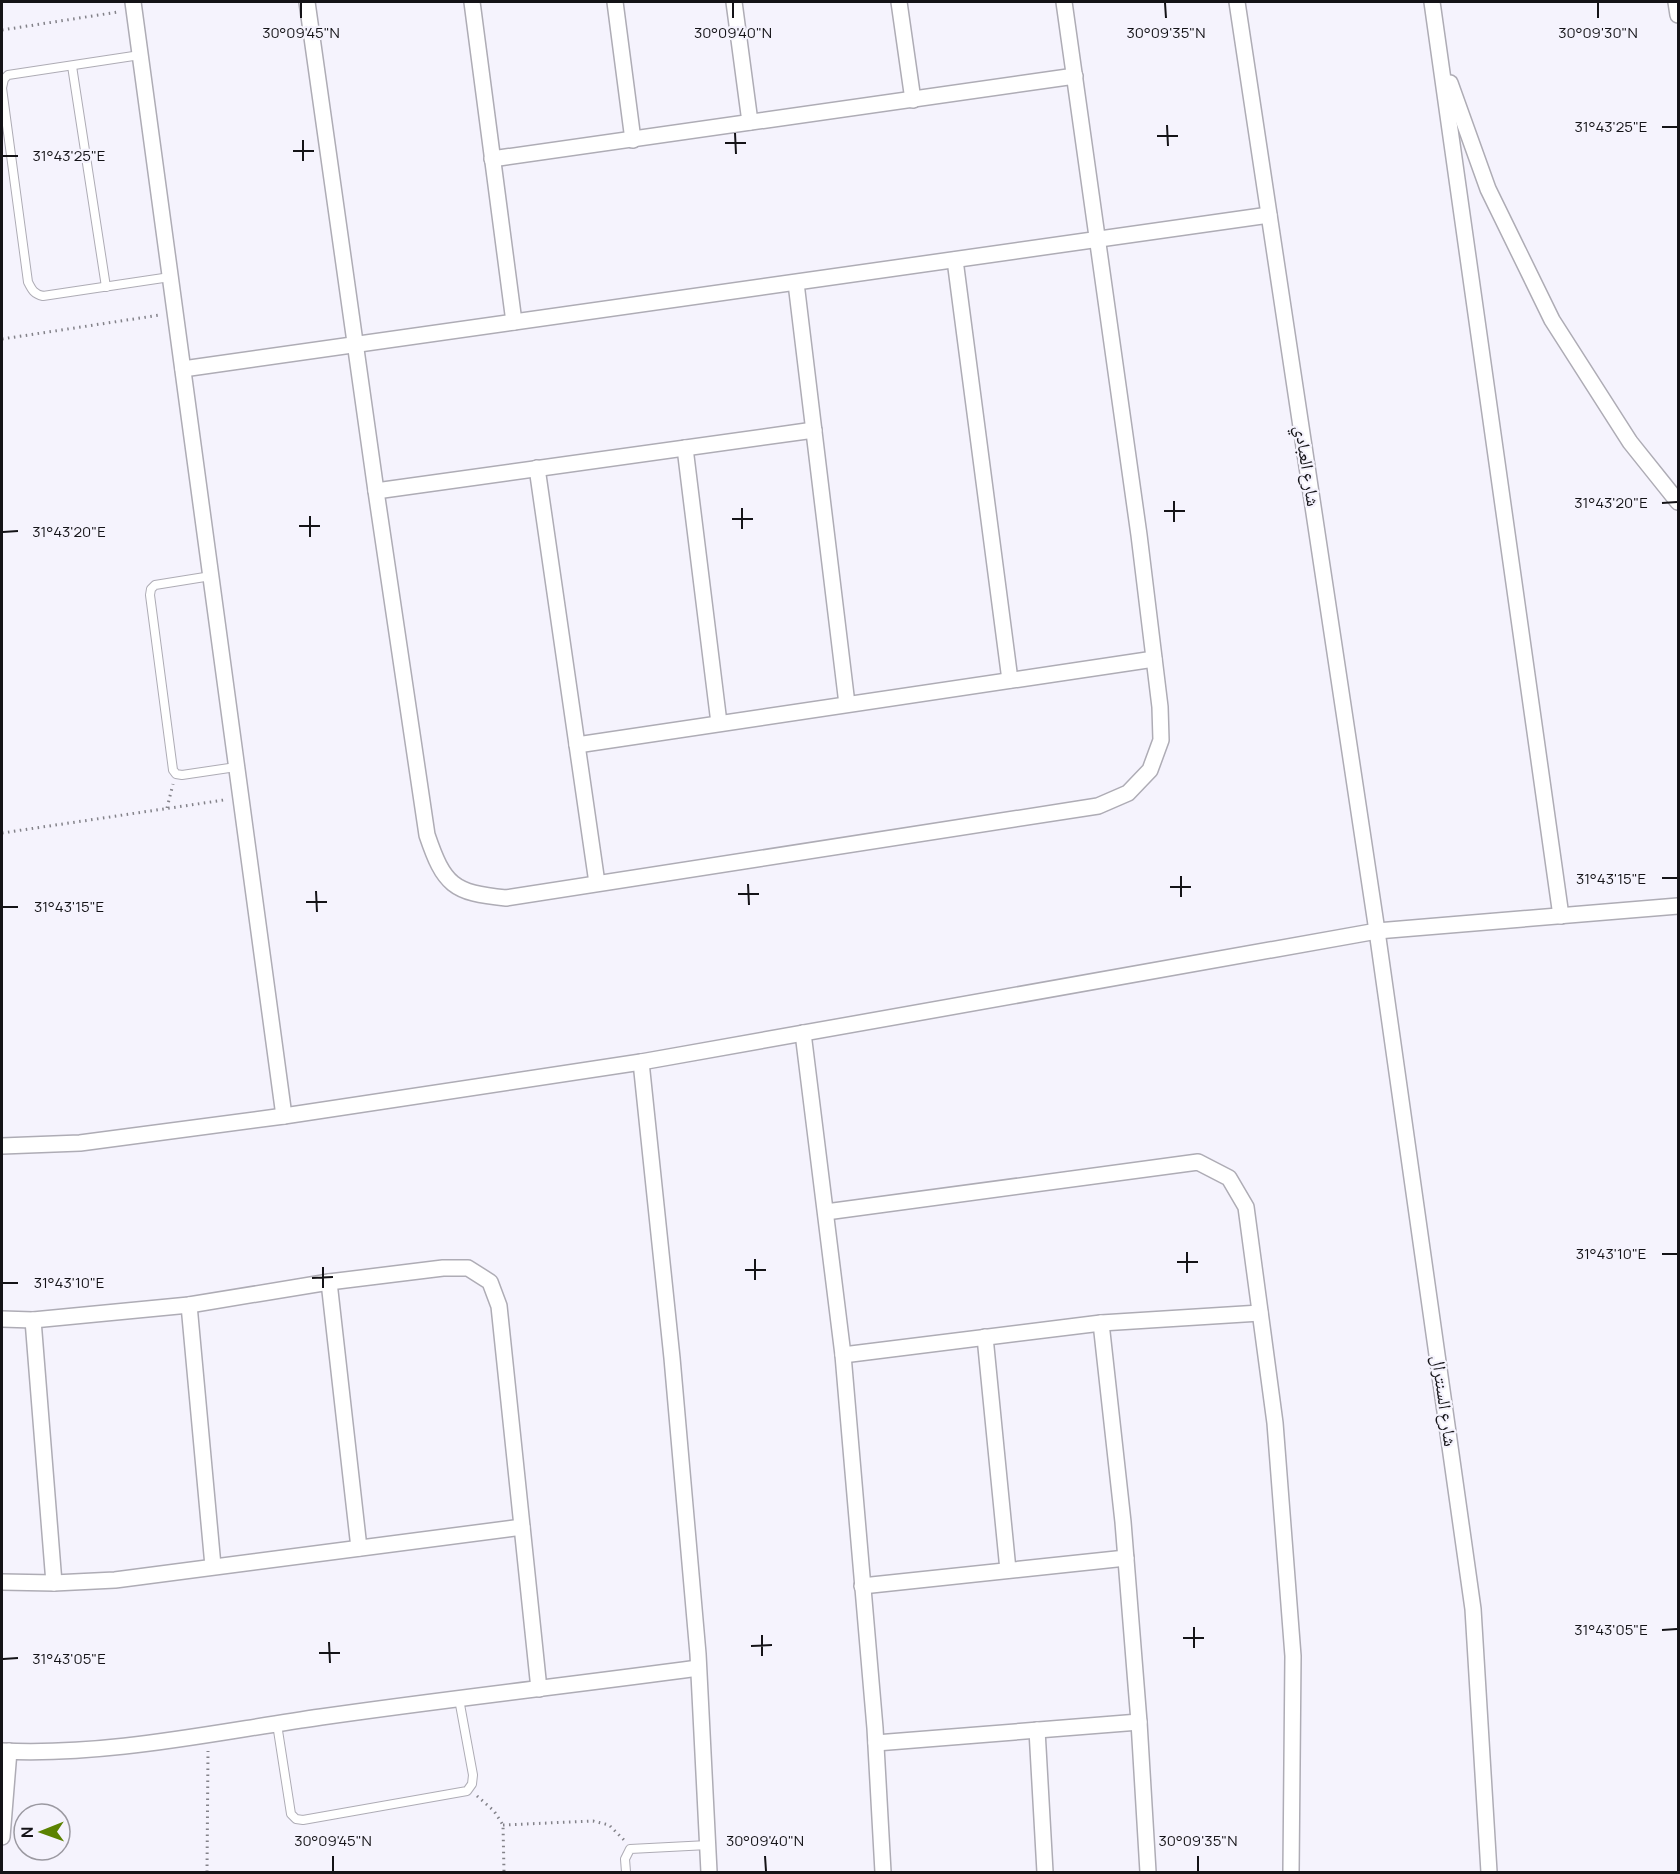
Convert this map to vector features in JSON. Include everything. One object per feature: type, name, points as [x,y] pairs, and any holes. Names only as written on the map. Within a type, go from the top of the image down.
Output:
[{"type":"street","points":[[307,2],[427,835],[436,863],[452,885],[478,895],[506,898],[1098,806],[1128,793],[1150,770],[1161,740],[1160,707],[1139,535],[1064,2]]},
{"type":"street","points":[[472,2],[514,322]]},
{"type":"street","points":[[615,2],[633,140]]},
{"type":"street","points":[[734,2],[750,122]]},
{"type":"street","points":[[899,2],[913,100]]},
{"type":"street","name":"شارع العبادي","points":[[1237,2],[1377,931]]},
{"type":"street","points":[[1432,2],[1561,916]]},
{"type":"street","points":[[1676,2],[1678,15]]},
{"type":"street","points":[[134,6],[284,1116]]},
{"type":"street","points":[[1439,52],[1488,189],[1552,320],[1630,442],[1678,502]]},
{"type":"street","points":[[492,159],[1075,76]]},
{"type":"street","points":[[183,369],[1269,215]]},
{"type":"street","points":[[956,260],[1010,680]]},
{"type":"street","points":[[796,283],[847,704]]},
{"type":"street","points":[[376,491],[814,430]]},
{"type":"street","points":[[686,448],[718,723]]},
{"type":"street","points":[[537,468],[597,883]]},
{"type":"street","points":[[577,745],[1154,658]]},
{"type":"street","points":[[2,1146],[80,1143],[284,1116],[641,1062],[1377,931],[1678,906]]},
{"type":"street","name":"شارع السنترال","points":[[1377,931],[1473,1608],[1488,1872]]},
{"type":"street","points":[[803,1033],[843,1355],[876,1743],[883,1872]]},
{"type":"street","points":[[641,1062],[672,1358],[698,1668],[709,1872]]},
{"type":"street","points":[[826,1212],[1198,1162],[1229,1178],[1246,1207],[1275,1423],[1293,1656],[1291,1872]]},
{"type":"street","points":[[2,1319],[33,1320],[189,1305],[329,1282],[443,1268],[468,1268],[490,1282],[499,1306],[539,1689]]},
{"type":"street","points":[[329,1282],[358,1548]]},
{"type":"street","points":[[189,1305],[213,1566]]},
{"type":"street","points":[[843,1355],[1101,1323],[1260,1313]]},
{"type":"street","points":[[33,1320],[54,1583]]},
{"type":"street","points":[[1101,1323],[1126,1558],[1148,1872]]},
{"type":"street","points":[[984,1337],[1008,1570]]},
{"type":"street","points":[[2,1582],[54,1583],[115,1580],[522,1527]]},
{"type":"street","points":[[862,1586],[1126,1558]]},
{"type":"street","points":[[2,1837],[5,1751],[42,1753],[126,1746],[698,1668]]},
{"type":"street","points":[[876,1743],[1139,1722]]},
{"type":"street","points":[[1037,1730],[1045,1872]]},
{"type":"lane","points":[[140,56],[8,75],[4,79],[2,88],[28,282],[37,294],[43,296],[170,277]]},
{"type":"lane","points":[[72,66],[106,286]]},
{"type":"lane","points":[[210,576],[155,585],[151,589],[173,770],[176,774],[182,775],[236,767]]},
{"type":"lane","points":[[277,1724],[291,1814],[296,1819],[303,1820],[467,1791],[472,1784],[473,1775],[459,1699]]},
{"type":"lane","points":[[626,1872],[625,1859],[630,1849],[708,1845]]},
{"type":"path","points":[[2,30],[134,6]]},
{"type":"path","points":[[2,339],[175,312]]},
{"type":"path","points":[[167,808],[176,774]]},
{"type":"path","points":[[2,833],[240,797]]},
{"type":"path","points":[[207,1872],[208,1734]]},
{"type":"path","points":[[467,1791],[482,1799],[503,1824],[504,1872]]},
{"type":"path","points":[[503,1824],[593,1821],[609,1825],[621,1835],[630,1849]]}]
